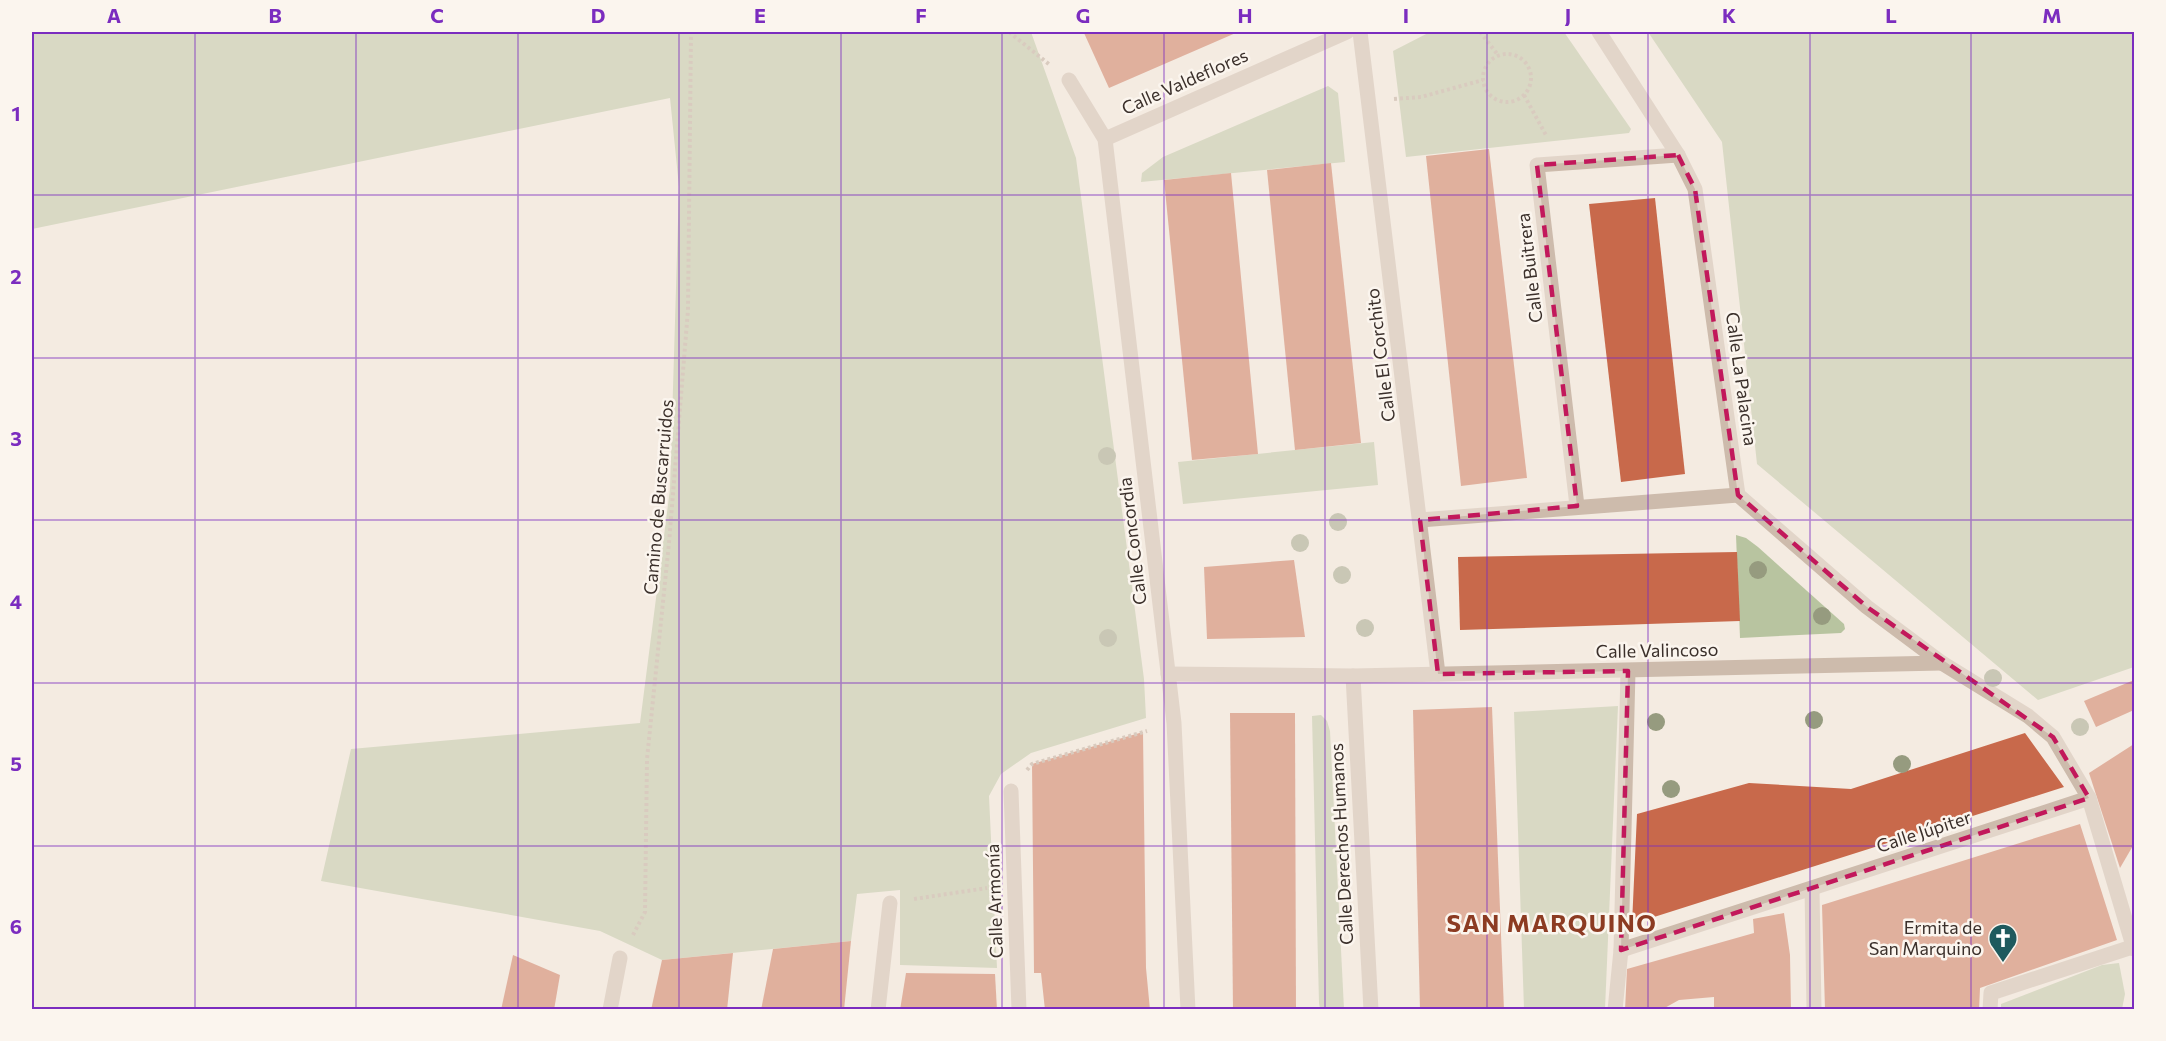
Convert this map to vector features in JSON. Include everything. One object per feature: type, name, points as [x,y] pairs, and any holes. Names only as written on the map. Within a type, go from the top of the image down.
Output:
[{"type":"street","name":"Calle Valdeflores","points":[[1105,139],[1347,32]]},
{"type":"street","name":"Calle El Corchito","points":[[1360,32],[1438,674]]},
{"type":"street","name":"Calle La Palacina","points":[[1599,32],[1678,155],[1695,189],[1738,495]]},
{"type":"street","name":"Calle Concordia","points":[[1069,80],[1105,139],[1174,723],[1188,1010]]},
{"type":"street","name":"Calle Buitrera","points":[[1577,506],[1538,165],[1678,155]]},
{"type":"street","points":[[1420,519],[1738,495],[1867,607],[1942,663],[2028,716],[2053,737],[2090,798],[2133,948],[1991,993],[1990,1010]]},
{"type":"street","name":"Calle Valincoso","points":[[1168,674],[1353,676],[1942,663]]},
{"type":"street","points":[[1616,1010],[1621,950],[1628,671]]},
{"type":"street","name":"Calle Derechos Humanos","points":[[1353,676],[1371,1010]]},
{"type":"street","name":"Calle Armonía","points":[[1011,791],[1018,1010]]},
{"type":"street","name":"Calle Júpiter","points":[[1621,950],[2090,798]]},
{"type":"street","points":[[1812,889],[1814,1010]]},
{"type":"street","points":[[878,1010],[890,903]]},
{"type":"street","points":[[610,1010],[620,958]]},
{"type":"path","name":"Camino de Buscarruidos","points":[[620,958],[645,912],[647,759],[669,543],[688,310],[691,32]]},
{"type":"path","points":[[1009,32],[1069,80]]},
{"type":"path","points":[[1480,32],[1498,55]]},
{"type":"path","points":[[1514,54],[1527,65],[1531,81],[1524,95],[1509,102],[1501,101],[1488,92],[1483,80],[1487,64],[1498,55],[1514,54]]},
{"type":"path","points":[[1370,100],[1421,97],[1483,80]]},
{"type":"path","points":[[1524,95],[1562,164]]},
{"type":"path","points":[[1011,791],[1032,764],[1174,723]]},
{"type":"path","points":[[890,903],[1014,884]]},
{"type":"highlighted area","points":[[1678,155],[1695,189],[1738,495],[1867,607],[2053,737],[2089,798],[1621,950],[1628,671],[1438,674],[1420,520],[1577,506],[1537,165]]},
{"type":"green space","points":[[32,32],[1031,32],[1076,158],[1144,679],[1146,718],[1031,753],[1001,774],[989,796],[997,968],[900,965],[900,890],[857,894],[851,941],[662,960],[600,931],[321,881],[351,749],[640,723],[670,489],[679,187],[670,98],[32,229]]},
{"type":"green space","points":[[1430,32],[1564,32],[1631,129],[1629,133],[1406,157],[1393,51]]},
{"type":"green space","points":[[1648,32],[2134,32],[2134,667],[2038,700],[1757,464],[1722,142]]},
{"type":"green space","points":[[1328,86],[1338,93],[1345,162],[1141,182],[1142,173],[1163,157]]},
{"type":"green space","points":[[1374,442],[1378,485],[1183,504],[1178,462]]},
{"type":"green space","points":[[1736,535],[1746,538],[1758,547],[1844,624],[1845,629],[1841,633],[1740,638]]},
{"type":"green space","points":[[1618,706],[1605,1009],[1524,1009],[1514,712]]},
{"type":"green space","points":[[1321,715],[1327,721],[1330,731],[1344,1009],[1320,1009],[1319,1003],[1312,716]]},
{"type":"green space","points":[[2119,963],[2125,994],[2122,1009],[2001,1010],[2001,1004],[2102,965]]},
{"type":"building","points":[[1238,32],[1109,88],[1084,33]]},
{"type":"building","points":[[1489,149],[1527,478],[1461,486],[1426,156]]},
{"type":"building","points":[[1331,163],[1361,443],[1295,450],[1267,170]]},
{"type":"building","points":[[1231,173],[1258,454],[1192,460],[1164,180]]},
{"type":"building","points":[[1655,198],[1685,474],[1621,482],[1589,204]]},
{"type":"building","points":[[1737,552],[1740,621],[1460,630],[1458,557]]},
{"type":"building","points":[[1294,560],[1305,637],[1207,639],[1204,567]]},
{"type":"building","points":[[2134,680],[2134,710],[2096,727],[2084,701]]},
{"type":"building","points":[[1492,707],[1504,1010],[1420,1010],[1413,710]]},
{"type":"building","points":[[1230,713],[1295,713],[1296,1010],[1233,1010]]},
{"type":"building","points":[[1143,732],[1146,968],[1150,1010],[1045,1010],[1041,973],[1034,973],[1032,764]]},
{"type":"building","points":[[2025,733],[2064,787],[1632,924],[1637,814],[1749,783],[1851,789]]},
{"type":"building","points":[[2134,744],[2134,844],[2120,868],[2089,773]]},
{"type":"building","points":[[2080,824],[2117,940],[1980,988],[1979,1010],[1825,1010],[1822,905]]},
{"type":"building","points":[[1784,913],[1790,955],[1791,1010],[1714,1010],[1714,997],[1679,1000],[1661,1010],[1625,1010],[1627,969],[1754,933],[1753,919]]},
{"type":"building","points":[[851,941],[844,1010],[761,1010],[773,949]]},
{"type":"building","points":[[733,953],[727,1010],[651,1010],[662,960]]},
{"type":"building","points":[[513,955],[560,975],[554,1010],[501,1010]]},
{"type":"building","points":[[906,973],[995,974],[997,1010],[900,1010]]},
{"type":"place","name":"Ermita de San Marquino","points":[[2003,964]]},
{"type":"district","name":"SAN MARQUINO","points":[[1552,924]]}]
